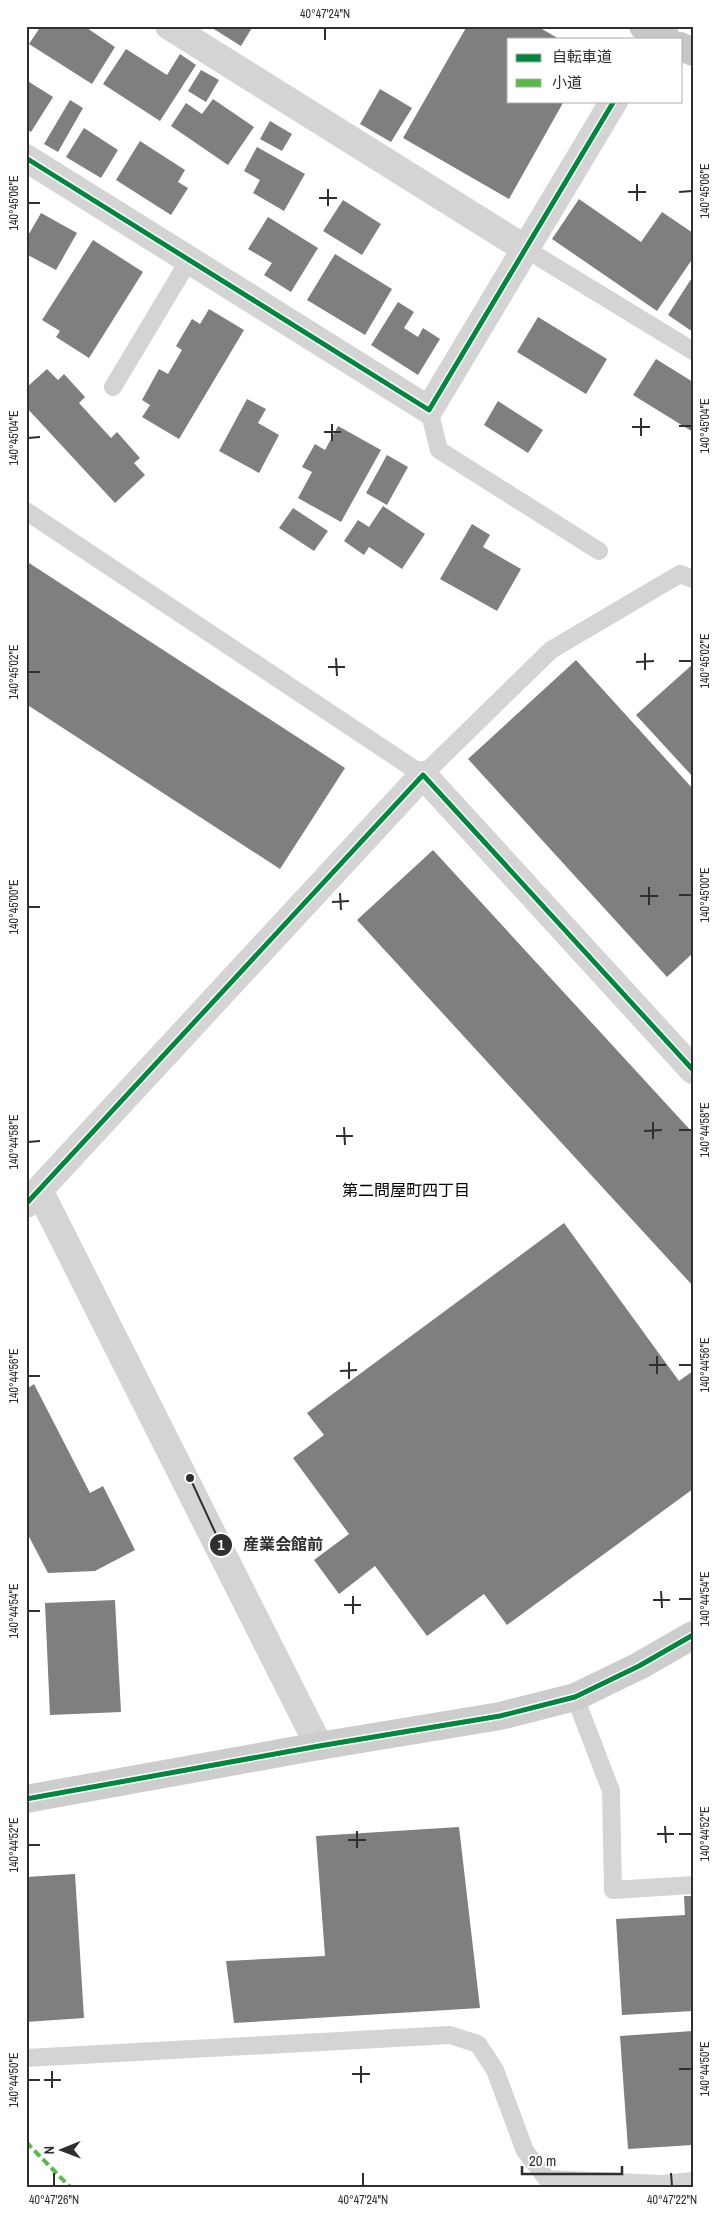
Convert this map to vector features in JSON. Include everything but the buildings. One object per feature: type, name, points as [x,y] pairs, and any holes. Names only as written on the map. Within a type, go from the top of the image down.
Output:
[{"type":"street","points":[[169,26],[524,248]]},
{"type":"street","points":[[26,158],[429,410],[524,248],[613,102]]},
{"type":"street","points":[[318,1746],[33,1197],[423,775],[693,1070]]},
{"type":"street","points":[[26,1799],[318,1746],[500,1716],[575,1697],[640,1666],[693,1635]]},
{"type":"lane","points":[[524,248],[693,352]]},
{"type":"lane","points":[[112,387],[189,260]]},
{"type":"lane","points":[[429,410],[439,450],[599,550]]},
{"type":"lane","points":[[26,511],[423,775],[551,650],[680,574],[693,579]]},
{"type":"lane","points":[[575,1697],[611,1791],[613,1890],[693,1884]]},
{"type":"lane","points":[[26,2058],[450,2035],[478,2044],[495,2070],[525,2150],[547,2179],[662,2184],[693,2181]]},
{"type":"marked path","points":[[26,2142],[70,2187]]},
{"type":"cycle path","points":[[26,158],[429,410],[613,102]]},
{"type":"cycle path","points":[[26,1204],[423,775],[693,1070]]},
{"type":"cycle path","points":[[26,1799],[319,1746],[500,1716],[575,1697],[639,1666],[693,1635]]},
{"type":"place","name":"産業会館前","points":[[190,1478]]},
{"type":"district","name":"第二問屋町四丁目","points":[[406,1190]]}]
